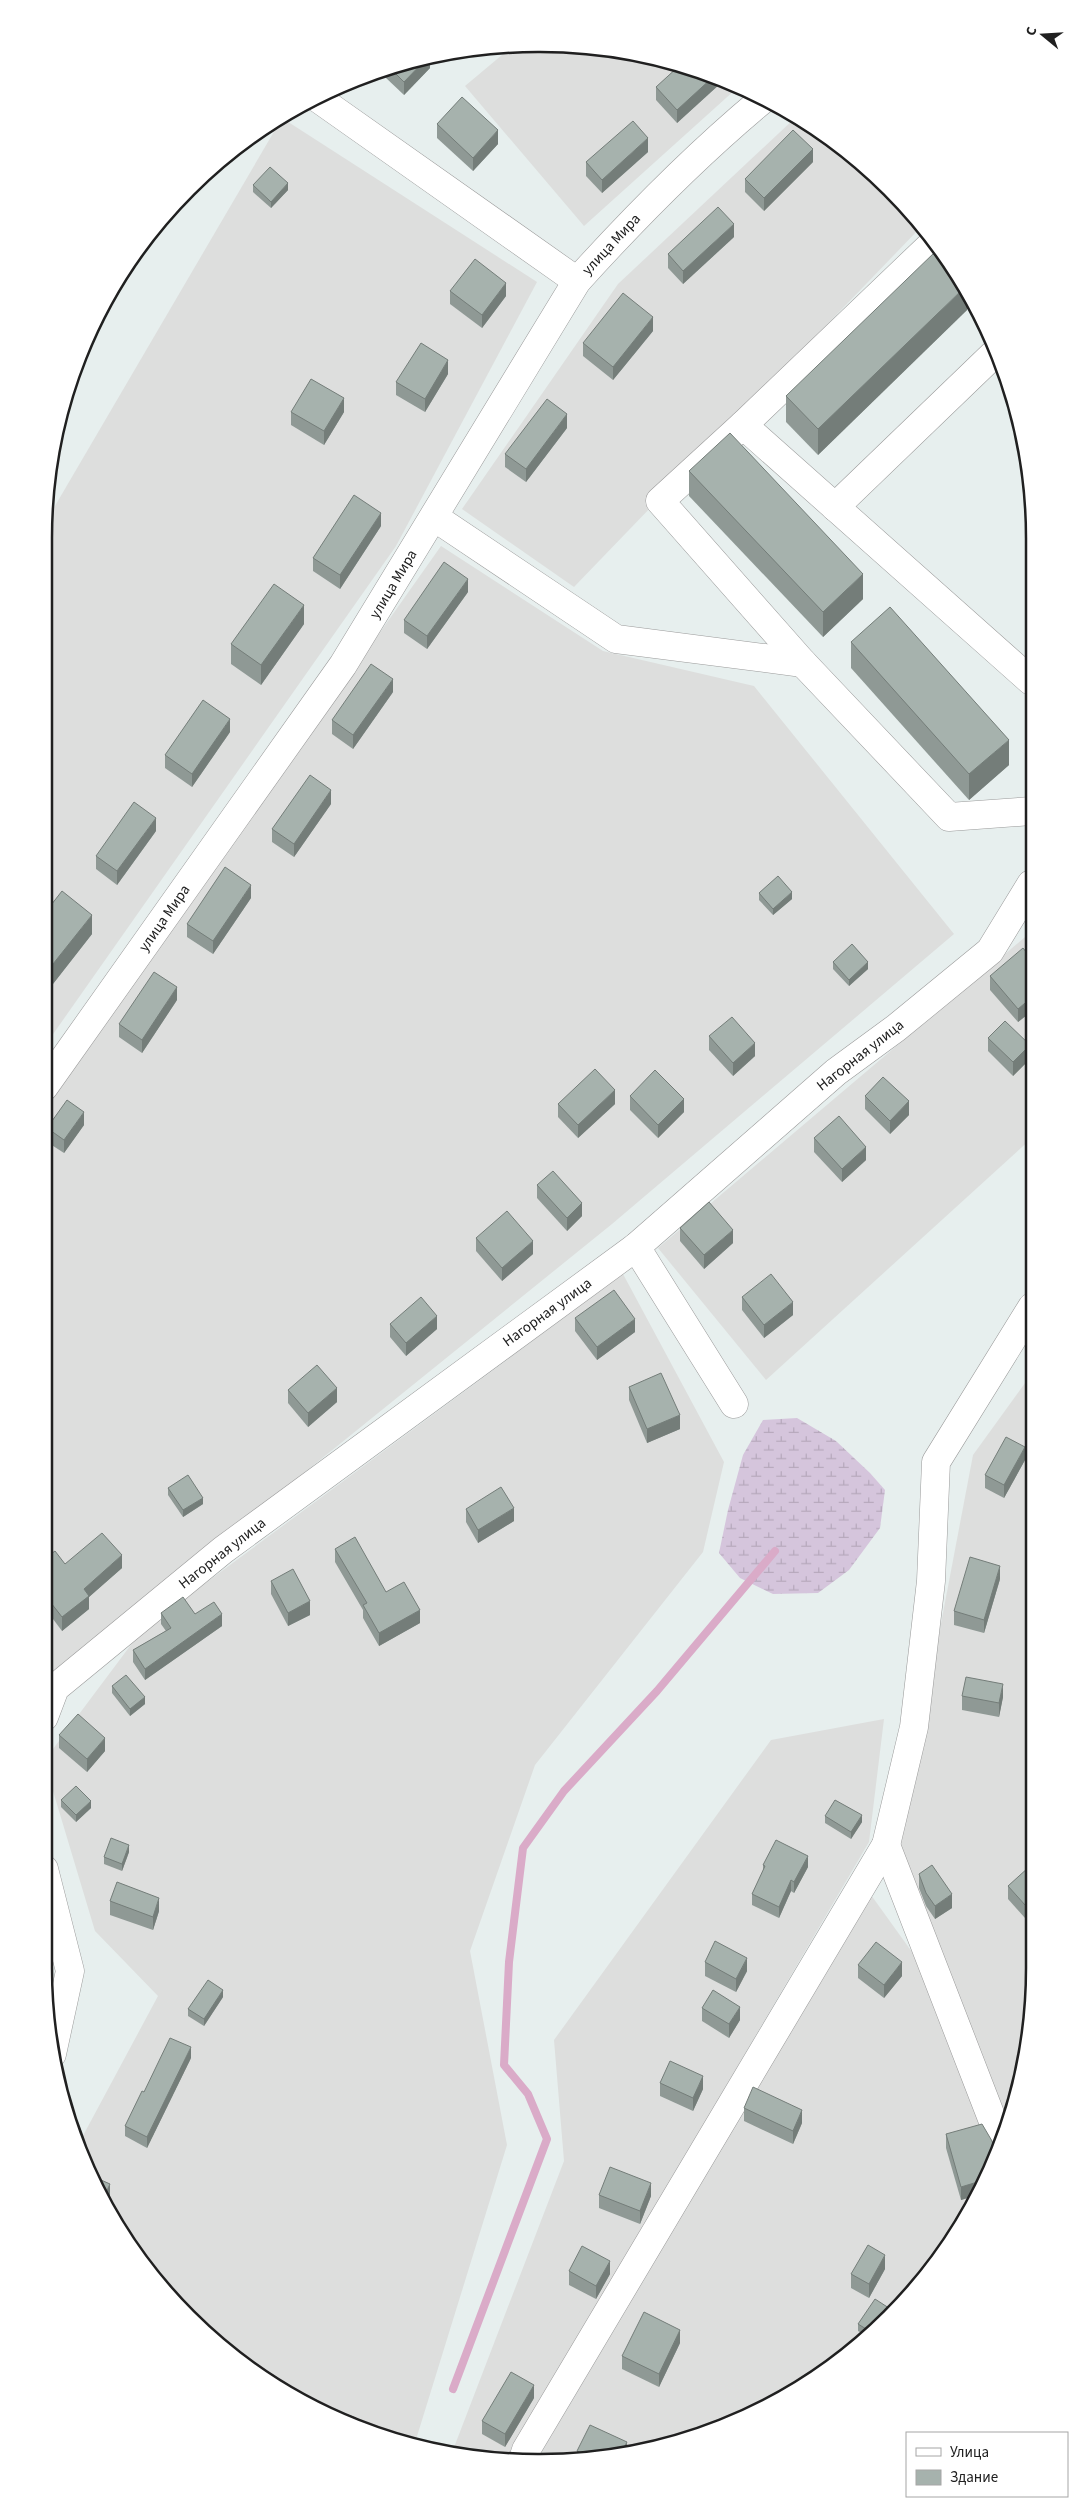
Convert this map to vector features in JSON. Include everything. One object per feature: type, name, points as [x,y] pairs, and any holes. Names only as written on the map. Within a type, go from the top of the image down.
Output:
[{"type":"street","points":[[324,103],[577,281]]},
{"type":"street","name":"улица Мира","points":[[52,1076],[343,665],[577,281],[626,226],[723,133],[757,105]]},
{"type":"street","points":[[931,251],[928,248],[743,425],[660,501],[803,663],[949,817],[1026,811]]},
{"type":"street","points":[[835,507],[990,358]]},
{"type":"street","points":[[743,425],[1026,677]]},
{"type":"street","points":[[434,517],[616,639],[803,663]]},
{"type":"street","name":"Нагорная улица","points":[[52,1696],[55,1688],[223,1550],[636,1247],[836,1072],[896,1028],[990,951],[1026,892]]},
{"type":"street","points":[[636,1247],[734,1404]]},
{"type":"street","points":[[526,2454],[531,2441],[886,1845],[914,1727],[930,1581],[936,1462],[1026,1317]]},
{"type":"street","points":[[886,1845],[997,2132]]},
{"type":"street","points":[[52,1901],[70,1972],[57,2031]]},
{"type":"shaded area","points":[[539,52],[603,57],[634,62],[695,78],[732,93],[584,226],[465,86],[503,54]]},
{"type":"shaded area","points":[[289,122],[537,282],[396,546],[52,1036],[52,539],[54,508],[275,131]]},
{"type":"shaded area","points":[[790,123],[809,134],[860,173],[905,218],[916,232],[574,587],[462,509],[618,284]]},
{"type":"shaded area","points":[[441,546],[603,651],[754,686],[954,934],[612,1224],[52,1677],[52,1097]]},
{"type":"shaded area","points":[[1026,936],[1026,1143],[766,1380],[658,1248]]},
{"type":"shaded area","points":[[623,1274],[724,1462],[703,1552],[535,1765],[470,1951],[507,2145],[416,2439],[383,2429],[324,2404],[269,2373],[218,2334],[173,2289],[134,2238],[103,2183],[83,2136],[158,1996],[95,1931],[52,1788],[52,1750],[142,1630]]},
{"type":"shaded area","points":[[1026,1382],[1026,1968],[1021,2032],[1016,2063],[1004,2112],[897,1855],[973,1455]]},
{"type":"shaded area","points":[[884,1719],[869,1842],[511,2453],[454,2447],[564,2161],[554,2040],[771,1740]]},
{"type":"shaded area","points":[[871,1895],[917,1959],[994,2139],[975,2183],[960,2211],[944,2238],[925,2264],[883,2312],[835,2354],[809,2373],[782,2389],[725,2417],[665,2438],[603,2450],[540,2454]]},
{"type":"green space","points":[[797,1418],[836,1441],[885,1490],[880,1528],[849,1570],[818,1593],[773,1594],[740,1578],[719,1553],[743,1455],[763,1420]]},
{"type":"building","points":[[417,68],[404,82],[396,74]]},
{"type":"building","points":[[673,71],[707,83],[677,110],[656,87]]},
{"type":"building","points":[[462,97],[498,130],[473,158],[437,124]]},
{"type":"building","points":[[633,121],[648,138],[602,180],[586,162]]},
{"type":"building","points":[[793,130],[813,149],[764,198],[745,179]]},
{"type":"building","points":[[270,167],[288,183],[271,202],[253,185]]},
{"type":"building","points":[[718,207],[734,224],[683,271],[668,254]]},
{"type":"building","points":[[933,254],[958,293],[818,429],[786,396]]},
{"type":"building","points":[[475,259],[506,283],[482,315],[450,291]]},
{"type":"building","points":[[623,293],[653,317],[613,367],[583,343]]},
{"type":"building","points":[[421,343],[448,360],[425,399],[396,382]]},
{"type":"building","points":[[311,379],[344,398],[324,431],[291,412]]},
{"type":"building","points":[[547,399],[567,414],[526,469],[505,454]]},
{"type":"building","points":[[730,433],[863,574],[823,612],[689,471]]},
{"type":"building","points":[[354,495],[381,513],[340,575],[313,558]]},
{"type":"building","points":[[444,562],[468,579],[427,636],[404,620]]},
{"type":"building","points":[[274,584],[304,605],[261,665],[231,644]]},
{"type":"building","points":[[890,607],[1009,740],[969,774],[851,642]]},
{"type":"building","points":[[371,664],[393,679],[353,735],[332,720]]},
{"type":"building","points":[[203,700],[230,719],[192,774],[165,755]]},
{"type":"building","points":[[310,775],[331,790],[294,844],[272,829]]},
{"type":"building","points":[[134,802],[156,818],[117,871],[96,856]]},
{"type":"building","points":[[225,867],[251,885],[213,941],[187,924]]},
{"type":"building","points":[[778,876],[792,892],[773,909],[759,893]]},
{"type":"building","points":[[62,891],[92,915],[52,965],[52,904]]},
{"type":"building","points":[[852,944],[868,962],[849,980],[833,962]]},
{"type":"building","points":[[1023,948],[1026,952],[1026,1002],[1018,1009],[990,976]]},
{"type":"building","points":[[154,972],[177,987],[142,1040],[119,1024]]},
{"type":"building","points":[[732,1017],[755,1043],[733,1063],[709,1036]]},
{"type":"building","points":[[1005,1021],[1026,1041],[1026,1049],[1013,1062],[988,1038]]},
{"type":"building","points":[[595,1069],[615,1090],[578,1125],[558,1104]]},
{"type":"building","points":[[655,1070],[684,1099],[658,1125],[630,1096]]},
{"type":"building","points":[[883,1077],[909,1101],[890,1121],[865,1096]]},
{"type":"building","points":[[67,1100],[84,1112],[64,1140],[52,1132],[52,1121]]},
{"type":"building","points":[[839,1116],[866,1147],[842,1169],[814,1138]]},
{"type":"building","points":[[553,1171],[582,1203],[567,1218],[537,1185]]},
{"type":"building","points":[[709,1202],[733,1230],[704,1255],[680,1228]]},
{"type":"building","points":[[507,1211],[533,1241],[502,1268],[476,1238]]},
{"type":"building","points":[[771,1274],[793,1302],[764,1325],[742,1297]]},
{"type":"building","points":[[614,1290],[635,1319],[597,1347],[575,1318]]},
{"type":"building","points":[[421,1297],[437,1316],[406,1343],[390,1324]]},
{"type":"building","points":[[317,1365],[337,1388],[308,1413],[288,1390]]},
{"type":"building","points":[[661,1373],[680,1415],[647,1429],[629,1387]]},
{"type":"building","points":[[1006,1437],[1025,1447],[1004,1485],[985,1475]]},
{"type":"building","points":[[188,1475],[203,1498],[183,1510],[168,1488]]},
{"type":"building","points":[[501,1487],[514,1508],[478,1530],[466,1509]]},
{"type":"building","points":[[102,1533],[122,1555],[84,1589],[89,1596],[62,1617],[52,1604],[52,1553],[55,1551],[65,1564]]},
{"type":"building","points":[[355,1537],[386,1592],[404,1582],[420,1610],[379,1633],[363,1605],[367,1603],[335,1549]]},
{"type":"building","points":[[970,1557],[1000,1566],[984,1620],[954,1611]]},
{"type":"building","points":[[293,1569],[310,1601],[288,1613],[271,1581]]},
{"type":"building","points":[[183,1597],[195,1614],[214,1602],[222,1614],[145,1669],[133,1650],[171,1628],[161,1613]]},
{"type":"building","points":[[126,1675],[145,1697],[130,1709],[112,1686]]},
{"type":"building","points":[[966,1677],[1003,1684],[999,1703],[962,1696]]},
{"type":"building","points":[[78,1714],[105,1738],[87,1759],[59,1735]]},
{"type":"building","points":[[76,1786],[91,1801],[76,1815],[61,1800]]},
{"type":"building","points":[[835,1800],[862,1815],[851,1832],[825,1816]]},
{"type":"building","points":[[111,1838],[129,1845],[122,1864],[104,1857]]},
{"type":"building","points":[[776,1840],[808,1856],[794,1882],[791,1880],[779,1907],[752,1894],[765,1866],[763,1865]]},
{"type":"building","points":[[932,1865],[952,1894],[935,1906],[926,1893],[919,1874]]},
{"type":"building","points":[[1026,1870],[1026,1906],[1008,1886]]},
{"type":"building","points":[[117,1882],[159,1898],[153,1917],[110,1901]]},
{"type":"building","points":[[715,1941],[747,1958],[736,1979],[705,1962]]},
{"type":"building","points":[[876,1942],[902,1962],[884,1985],[858,1965]]},
{"type":"building","points":[[208,1980],[223,1990],[204,2019],[188,2009]]},
{"type":"building","points":[[713,1990],[740,2007],[729,2024],[702,2008]]},
{"type":"building","points":[[170,2038],[191,2047],[147,2137],[125,2126]]},
{"type":"building","points":[[670,2061],[703,2076],[693,2098],[660,2083]]},
{"type":"building","points":[[753,2087],[802,2110],[793,2131],[744,2108]]},
{"type":"building","points":[[982,2124],[992,2143],[975,2183],[961,2187],[946,2134]]},
{"type":"building","points":[[610,2167],[651,2183],[640,2211],[599,2195]]},
{"type":"building","points":[[102,2180],[110,2184],[107,2190]]},
{"type":"building","points":[[868,2245],[885,2255],[869,2284],[851,2274]]},
{"type":"building","points":[[582,2246],[610,2261],[596,2286],[569,2271]]},
{"type":"building","points":[[875,2299],[888,2307],[866,2329],[858,2324]]},
{"type":"building","points":[[644,2312],[680,2330],[659,2374],[622,2356]]},
{"type":"building","points":[[511,2372],[534,2385],[505,2434],[482,2421]]},
{"type":"building","points":[[590,2425],[627,2442],[625,2447],[577,2451]]},
{"type":"waterway","points":[[453,2389],[547,2139],[528,2094],[504,2065],[509,1962],[523,1848],[564,1791],[657,1691],[775,1551]]}]
